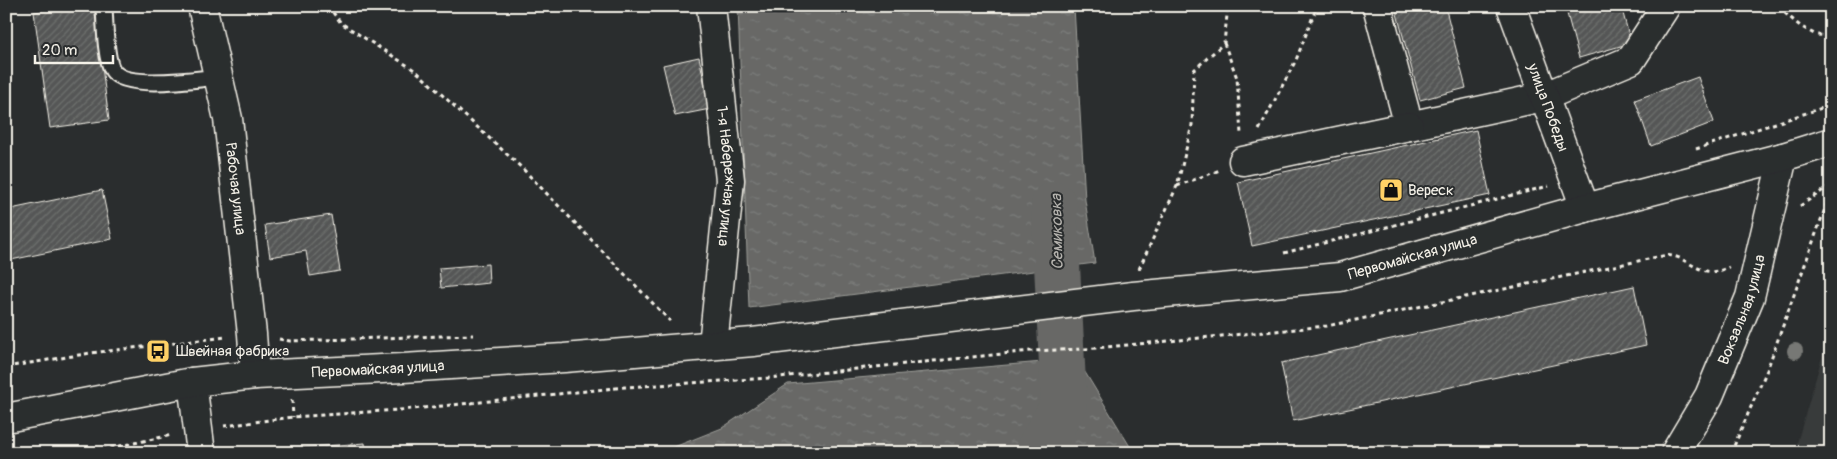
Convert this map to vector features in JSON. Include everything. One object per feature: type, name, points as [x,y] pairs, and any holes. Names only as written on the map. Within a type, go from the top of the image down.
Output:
[{"type":"main road","name":"Рабочая улица","points":[[202,6],[228,119],[255,374]]},
{"type":"main road","name":"1-я Набережная улица","points":[[711,6],[730,180],[714,345]]},
{"type":"main road","points":[[1377,6],[1409,126]]},
{"type":"main road","name":"улица Победы","points":[[1511,6],[1585,208]]},
{"type":"main road","points":[[1243,161],[1543,97],[1631,60],[1658,12]]},
{"type":"main road","name":"Первомайская улица","points":[[6,418],[192,382],[255,374],[404,368],[564,358],[753,342],[984,314],[1135,285],[1340,277],[1585,208],[1783,157],[1831,142]]},
{"type":"main road","name":"Вокзальная улица","points":[[1675,453],[1709,396],[1750,297],[1783,157]]},
{"type":"main road","points":[[192,382],[201,453]]},
{"type":"lane","points":[[104,6],[108,61],[113,72],[123,79],[154,82],[218,77]]},
{"type":"path","points":[[328,6],[341,23],[416,71],[522,168],[670,322]]},
{"type":"path","points":[[1228,6],[1224,42],[1237,78],[1243,161]]},
{"type":"path","points":[[1177,186],[1243,161],[1296,60],[1317,6]]},
{"type":"path","points":[[1770,6],[1785,13],[1800,26],[1816,35],[1831,36]]},
{"type":"path","points":[[1135,285],[1177,186],[1192,125],[1194,70],[1224,42]]},
{"type":"path","points":[[1689,152],[1831,105]]},
{"type":"path","points":[[1274,256],[1575,180]]},
{"type":"path","points":[[1766,232],[1831,185]]},
{"type":"path","points":[[1731,453],[1767,370],[1831,192]]},
{"type":"path","points":[[293,417],[414,409],[625,387],[770,378],[1031,351],[1085,349],[1327,326],[1667,255],[1682,259],[1694,267],[1710,272],[1727,268],[1734,262]]},
{"type":"path","points":[[661,323],[680,321]]},
{"type":"path","points":[[6,367],[91,353],[252,334],[290,341],[480,334]]},
{"type":"shaded area","points":[[1831,348],[1831,453],[1794,453],[1824,350]]},
{"type":"water","points":[[738,6],[1074,6],[1085,200],[1095,263],[749,308]]},
{"type":"water","points":[[1077,359],[1134,453],[659,453],[722,428],[788,384]]},
{"type":"building","points":[[76,6],[94,6],[109,120],[50,128],[34,12]]},
{"type":"building","points":[[1395,6],[1445,6],[1466,88],[1420,100]]},
{"type":"building","points":[[1565,6],[1621,6],[1631,43],[1579,58]]},
{"type":"building","points":[[699,57],[710,109],[675,116],[663,65]]},
{"type":"building","points":[[1698,77],[1714,122],[1651,146],[1635,100]]},
{"type":"building","points":[[1476,130],[1490,195],[1252,246],[1238,182]]},
{"type":"building","points":[[102,190],[112,239],[6,261],[6,210]]},
{"type":"building","points":[[331,215],[340,271],[310,276],[306,251],[270,257],[265,225]]},
{"type":"building","points":[[488,264],[489,283],[441,288],[439,268]]},
{"type":"building","points":[[1634,286],[1646,345],[1293,421],[1281,363]]},
{"type":"building","points":[[365,443],[366,453],[243,453],[243,452]]},
{"type":"waterway","name":"Семиковка","points":[[1037,453],[1064,404],[1054,205]]},
{"type":"place","name":"Вереск","points":[[1391,190]]},
{"type":"place","name":"Швейная фабрика","points":[[158,351]]}]
